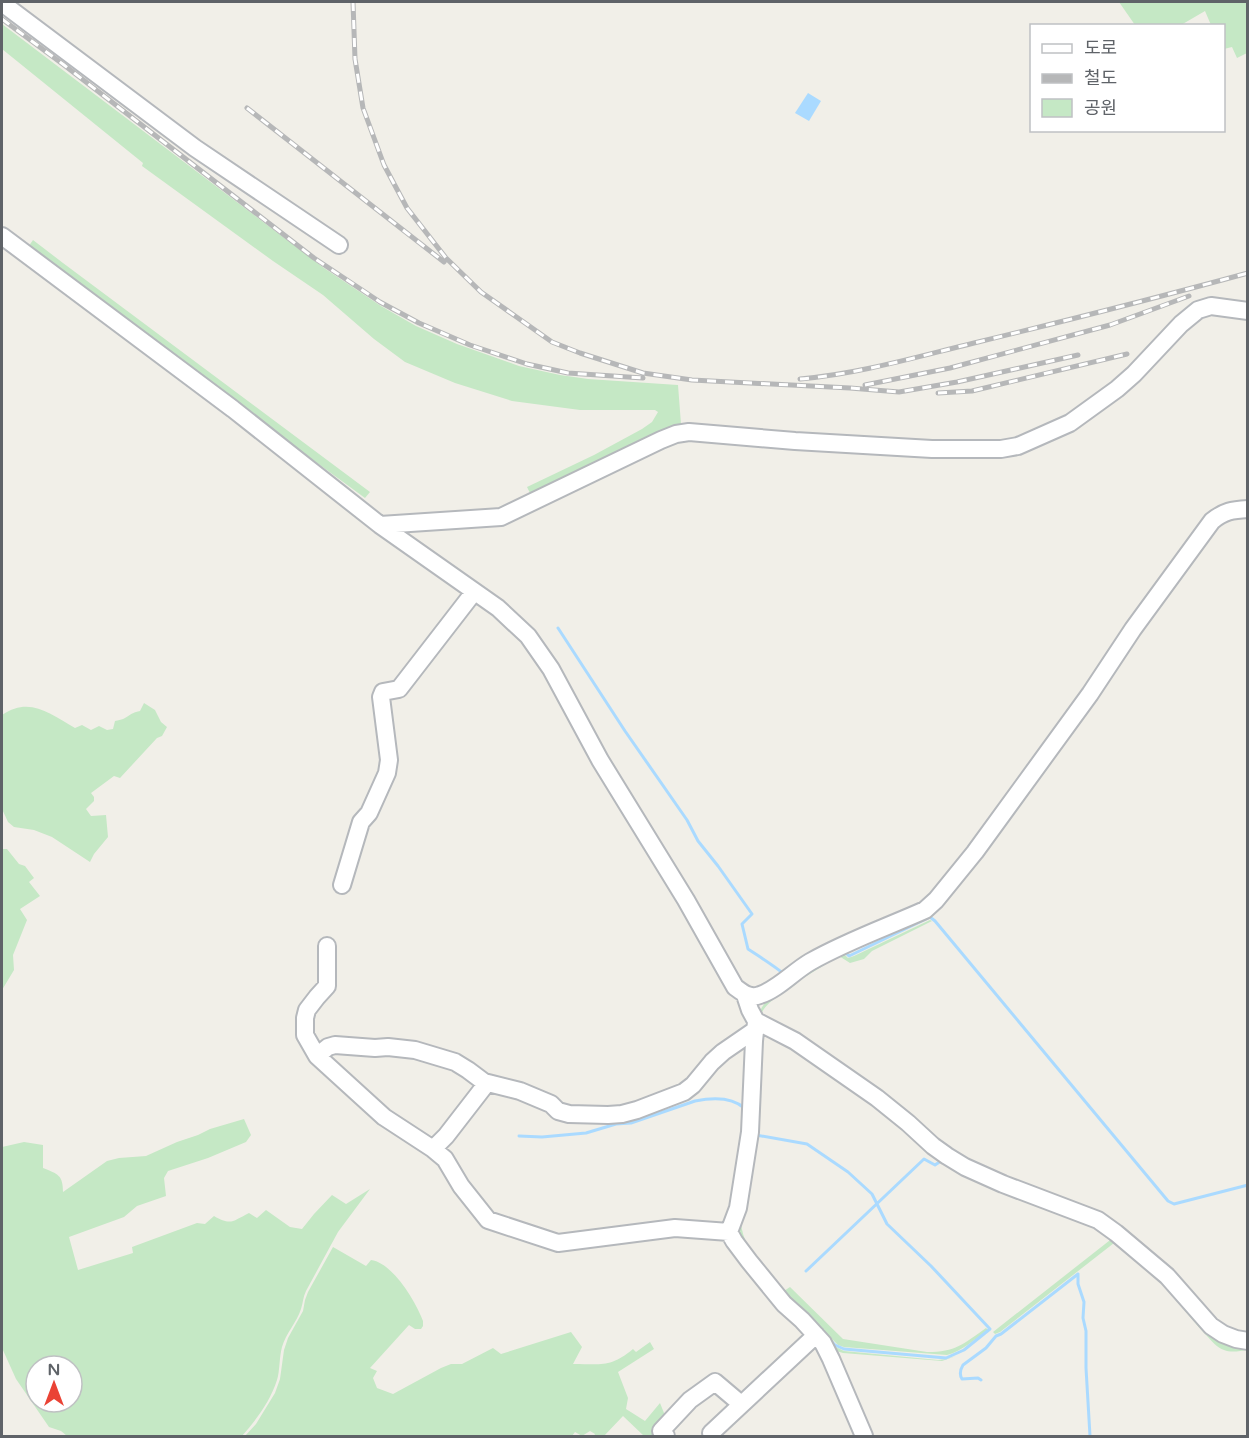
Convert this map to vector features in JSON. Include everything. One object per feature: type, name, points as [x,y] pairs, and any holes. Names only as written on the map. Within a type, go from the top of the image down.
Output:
[{"type":"street","points":[[2,3],[195,148],[339,245]]},
{"type":"street","points":[[2,236],[233,409],[380,525],[498,608],[528,636],[551,669],[600,760],[686,900],[727,975],[735,987],[745,995],[752,997],[775,988],[794,972],[839,947],[925,910],[936,900],[975,852],[1090,694],[1132,629],[1212,522],[1220,514],[1232,510],[1248,510]]},
{"type":"street","points":[[380,525],[501,517],[661,440],[689,432],[932,449],[1001,449],[1018,446],[1070,423],[1117,389],[1181,324],[1198,310],[1211,306],[1248,311]]},
{"type":"street","points":[[342,885],[361,822],[369,813],[387,773],[389,760],[382,692],[399,689],[474,592]]},
{"type":"street","points":[[327,946],[327,986],[307,1010],[305,1018],[305,1035],[317,1056],[384,1118],[434,1149],[445,1159],[461,1186],[488,1220],[558,1243],[675,1228],[729,1232]]},
{"type":"street","points":[[745,995],[756,1025],[750,1132],[738,1208],[729,1232],[784,1304],[823,1343],[864,1437]]},
{"type":"street","points":[[317,1056],[328,1047],[335,1045],[415,1050],[455,1062],[487,1083],[519,1091],[551,1104],[558,1111],[569,1114],[608,1115],[622,1114],[684,1092],[693,1085],[712,1062],[756,1025]]},
{"type":"street","points":[[756,1025],[795,1041],[877,1098],[908,1122],[933,1146],[956,1161],[1003,1184],[1098,1220],[1167,1276],[1211,1326],[1223,1334],[1248,1341]]},
{"type":"street","points":[[434,1149],[446,1137],[487,1083]]},
{"type":"street","points":[[711,1433],[816,1335]]},
{"type":"street","points":[[666,1437],[661,1431],[690,1400],[715,1382],[741,1404]]},
{"type":"green space","points":[[1119,2],[1247,2],[1247,53],[1237,58],[1232,47],[1225,49],[1225,24],[1211,24],[1205,11],[1183,24],[1134,24]]},
{"type":"green space","points":[[2,24],[324,268],[381,306],[416,326],[457,344],[519,366],[588,379],[678,385],[681,424],[677,429],[535,493],[530,493],[527,487],[642,429],[652,422],[658,412],[655,410],[580,410],[512,401],[455,383],[405,362],[374,339],[323,295],[142,166],[143,163],[2,49]]},
{"type":"green space","points":[[33,240],[370,492],[365,498],[26,250]]},
{"type":"green space","points":[[144,703],[155,710],[161,722],[167,727],[162,736],[157,738],[120,778],[114,776],[91,793],[94,801],[86,809],[91,816],[106,815],[108,837],[90,862],[52,837],[34,830],[14,827],[8,822],[2,809],[2,715],[22,707],[31,707],[40,709],[75,728],[82,725],[91,730],[99,726],[107,730],[113,729],[115,721],[140,711]]},
{"type":"green space","points":[[2,849],[7,849],[19,864],[25,866],[34,878],[29,882],[40,896],[20,909],[27,920],[13,955],[14,970],[2,990]]},
{"type":"green space","points":[[932,921],[872,951],[864,959],[850,963],[839,956],[773,1000],[761,1015],[760,1011],[774,993],[796,976],[820,962],[841,951],[848,958],[854,956]]},
{"type":"green space","points":[[244,1119],[251,1135],[246,1142],[168,1171],[164,1178],[166,1196],[137,1206],[124,1217],[69,1237],[78,1270],[133,1253],[132,1247],[197,1223],[205,1224],[214,1216],[228,1222],[249,1213],[257,1218],[266,1210],[290,1227],[302,1229],[332,1195],[346,1204],[370,1189],[338,1232],[306,1291],[299,1314],[282,1347],[278,1376],[271,1396],[242,1436],[67,1436],[49,1427],[40,1414],[84,1414],[84,1354],[24,1354],[24,1391],[2,1348],[2,1147],[24,1142],[43,1145],[43,1168],[59,1176],[63,1192],[107,1161],[146,1156]]},
{"type":"green space","points":[[751,1136],[757,1138],[741,1222],[742,1232],[757,1259],[784,1291],[790,1287],[843,1339],[937,1352],[959,1346],[986,1328],[988,1330],[963,1348],[947,1355],[844,1347],[838,1345],[797,1304],[794,1307],[832,1345],[844,1351],[938,1360],[956,1356],[942,1361],[843,1353],[830,1349],[791,1308],[750,1259],[734,1234]]},
{"type":"green space","points":[[1114,1237],[1178,1291],[1247,1344],[1247,1350],[1236,1352],[1217,1346],[1154,1275],[1114,1243],[1000,1332],[995,1334],[993,1332]]},
{"type":"green space","points":[[333,1247],[366,1266],[371,1260],[387,1268],[403,1284],[423,1321],[421,1329],[415,1329],[409,1325],[370,1368],[377,1371],[373,1378],[377,1388],[393,1394],[441,1368],[451,1364],[462,1364],[493,1348],[501,1354],[571,1332],[582,1347],[573,1364],[605,1364],[633,1349],[636,1352],[650,1342],[654,1349],[618,1372],[628,1398],[626,1409],[645,1421],[660,1403],[666,1418],[653,1431],[657,1436],[644,1436],[623,1416],[604,1436],[594,1436],[595,1434],[590,1431],[582,1436],[575,1432],[572,1436],[245,1436],[256,1424],[275,1393],[288,1338],[303,1311],[308,1292]]},
{"type":"water","points":[[808,93],[821,101],[809,121],[795,113]]},
{"type":"waterway","points":[[558,628],[625,731],[687,820],[698,841],[752,914],[742,924],[748,949],[784,974]]},
{"type":"waterway","points":[[845,952],[849,956],[930,917],[1168,1201],[1174,1204],[1248,1185]]},
{"type":"waterway","points":[[519,1136],[542,1137],[586,1133],[616,1124],[631,1123],[707,1099],[733,1101],[744,1110]]},
{"type":"waterway","points":[[756,1135],[807,1144],[848,1172],[872,1194],[887,1224],[931,1266],[990,1329],[964,1350],[946,1358],[844,1349],[829,1339]]},
{"type":"waterway","points":[[806,1271],[924,1159],[935,1165],[941,1161]]},
{"type":"waterway","points":[[1078,1274],[1078,1284],[1084,1302],[1090,1436]]},
{"type":"waterway","points":[[981,1380],[978,1378],[962,1379],[960,1372],[963,1365],[986,1348],[996,1336],[1078,1274]]},
{"type":"railway","points":[[353,2],[355,59],[363,108],[384,165],[407,208],[446,258],[481,292],[552,342],[643,373],[692,380],[899,392],[957,382],[1078,355]]},
{"type":"railway","points":[[2,19],[314,258],[380,302],[419,323],[470,345],[527,364],[568,373],[643,378]]},
{"type":"railway","points":[[247,108],[444,262]]},
{"type":"railway","points":[[800,379],[887,364],[1248,273]]},
{"type":"railway","points":[[865,385],[950,368],[1110,325],[1189,296]]},
{"type":"railway","points":[[938,393],[972,391],[1127,354]]}]
